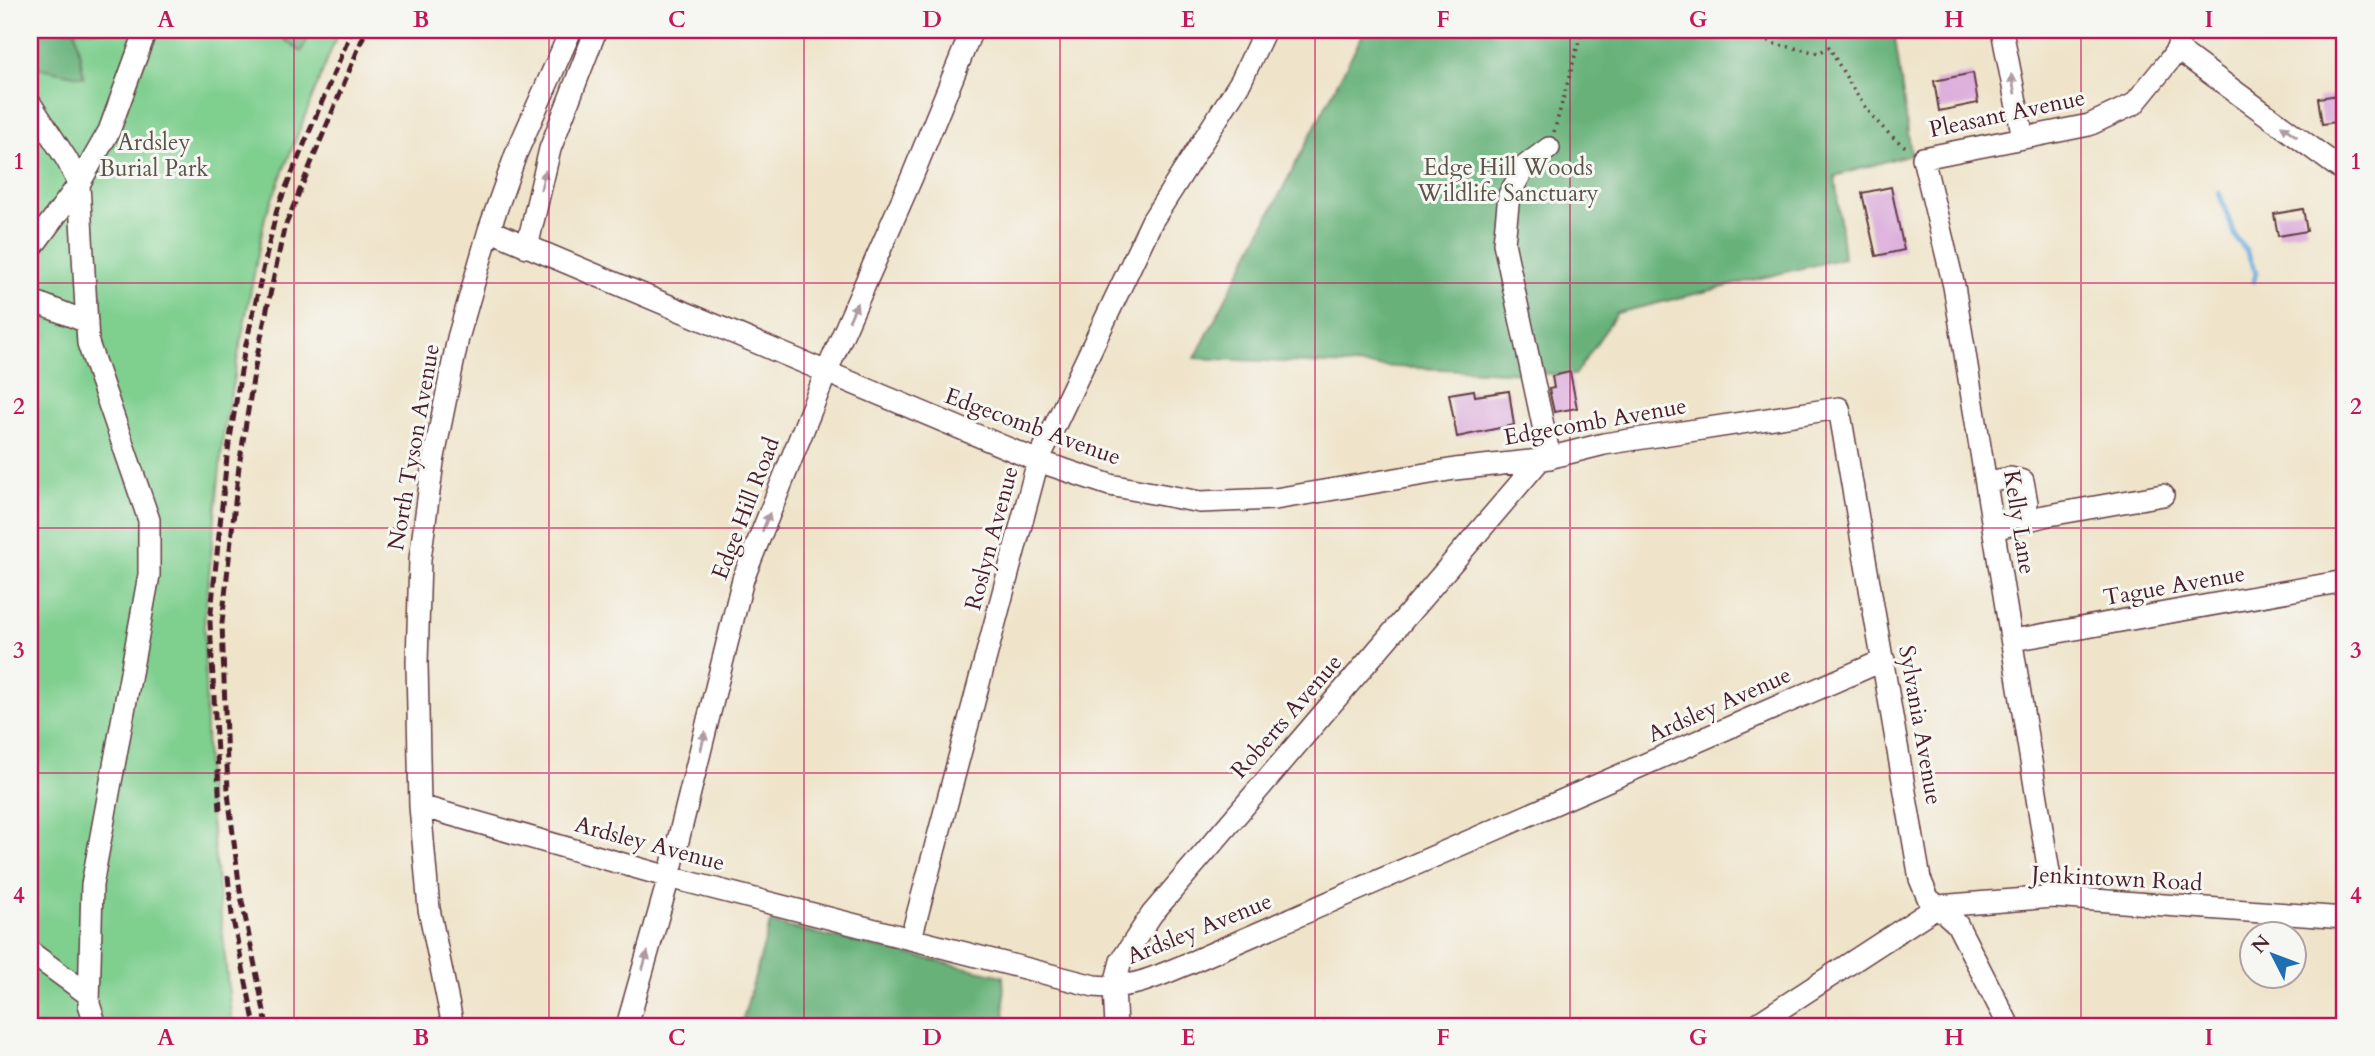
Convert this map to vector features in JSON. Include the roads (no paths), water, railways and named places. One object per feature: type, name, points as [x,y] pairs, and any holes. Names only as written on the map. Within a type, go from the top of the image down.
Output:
[{"type":"street","points":[[30,250],[79,184],[109,131],[146,30]]},
{"type":"street","name":"North Tyson Avenue","points":[[453,1026],[429,909],[420,806],[417,663],[420,559],[433,462],[458,338],[489,230],[516,154],[571,30]]},
{"type":"street","name":"North Tyson Avenue","points":[[557,60],[590,30]]},
{"type":"street","points":[[527,247],[550,149],[596,30]]},
{"type":"street","name":"Edge Hill Road","points":[[626,1026],[669,877],[743,579],[826,373],[912,177],[972,30]]},
{"type":"street","name":"Roslyn Avenue","points":[[911,939],[1038,461],[1152,221],[1241,81],[1265,30]]},
{"type":"street","points":[[2002,30],[2023,138]]},
{"type":"street","points":[[2179,39],[2338,166],[2345,164]]},
{"type":"street","name":"Pleasant Avenue","points":[[1923,158],[2089,125],[2134,104],[2179,39]]},
{"type":"street","points":[[30,103],[67,160],[79,184],[88,342],[149,520],[149,575],[92,885],[89,1004],[96,1026]]},
{"type":"street","points":[[1545,459],[1504,243],[1509,195],[1525,166],[1549,148]]},
{"type":"street","name":"Kelly Lane","points":[[1923,158],[1954,286],[2053,897]]},
{"type":"street","name":"Edgecomb Avenue","points":[[489,230],[1038,461],[1111,485],[1199,502],[1275,499],[1455,469],[1545,459],[1604,444],[1839,408]]},
{"type":"street","points":[[30,300],[87,322]]},
{"type":"street","name":"Sylvania Avenue","points":[[1839,408],[1920,879],[1928,898],[1957,924],[2009,1026]]},
{"type":"street","name":"Roberts Avenue","points":[[1116,1026],[1114,988],[1121,961],[1152,914],[1545,459]]},
{"type":"street","points":[[1986,482],[2010,478],[2023,481],[2027,503],[2022,522]]},
{"type":"street","points":[[1994,529],[2163,495]]},
{"type":"street","name":"Tague Avenue","points":[[2012,640],[2345,581]]},
{"type":"street","name":"Ardsley Avenue","points":[[420,806],[669,877],[1094,986],[1114,988],[1138,985],[1192,962],[1884,660]]},
{"type":"street","name":"Jenkintown Road","points":[[1754,1026],[1938,906],[2053,897],[2345,919]]},
{"type":"street","points":[[30,952],[89,995]]},
{"type":"waterway","points":[[2219,193],[2235,236],[2256,272],[2254,281]]},
{"type":"railway","points":[[220,810],[210,622],[227,457],[244,353],[277,209],[352,30]]},
{"type":"railway","points":[[267,1026],[240,891],[228,793],[222,623],[239,466],[256,361],[284,229],[366,30]]},
{"type":"railway","points":[[228,876],[232,915],[255,1026]]},
{"type":"park label","name":"Ardsley Burial Park","points":[[154,155]]},
{"type":"park label","name":"Edge Hill Woods Wildlife Sanctuary","points":[[1508,180]]}]
